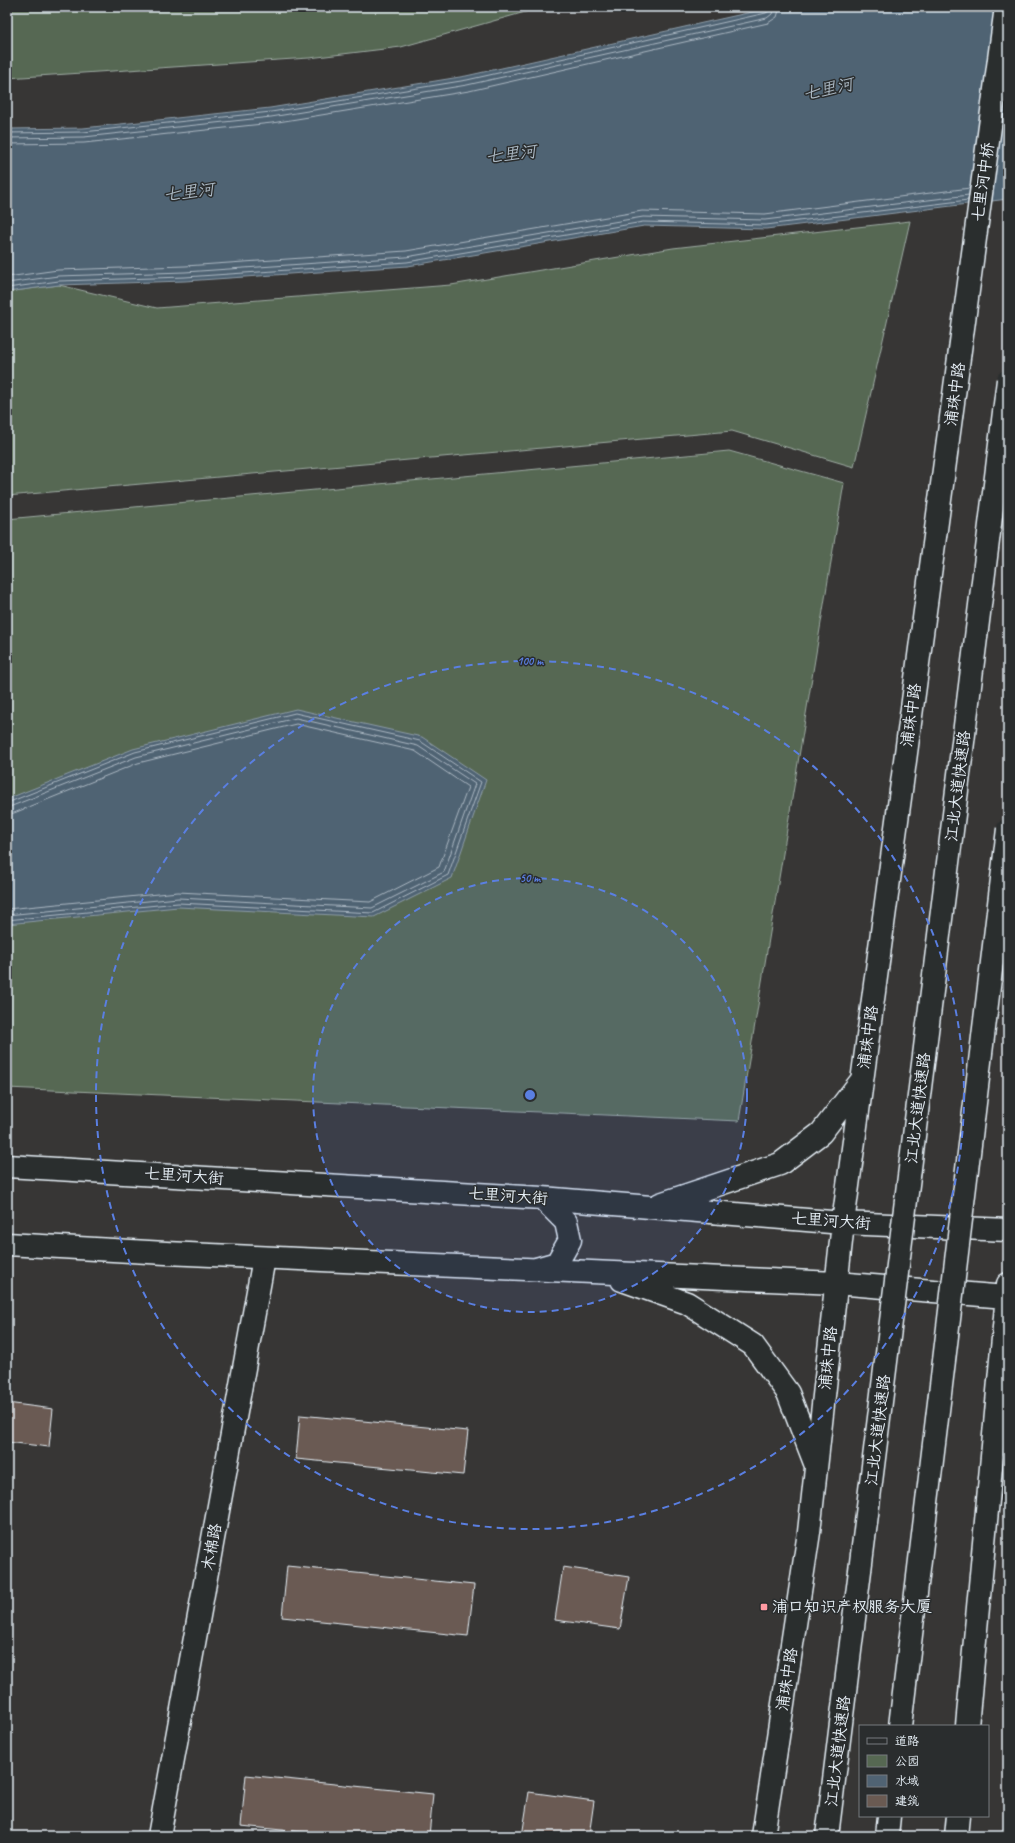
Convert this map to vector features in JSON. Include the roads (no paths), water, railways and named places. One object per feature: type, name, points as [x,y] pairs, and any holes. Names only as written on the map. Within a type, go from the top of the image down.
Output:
[{"type":"main road","name":"七里河中桥","points":[[976,237],[1006,7]]},
{"type":"main road","name":"浦珠中路","points":[[763,1836],[809,1532],[843,1223],[976,237]]},
{"type":"main road","name":"江北大道快速路","points":[[827,1836],[1008,380]]},
{"type":"main road","points":[[900,1725],[1008,829]]},
{"type":"main road","points":[[649,1207],[780,1164],[821,1133],[862,1080]]},
{"type":"main road","name":"七里河大街","points":[[7,1166],[542,1198],[843,1223],[1008,1230]]},
{"type":"main road","points":[[535,1270],[557,1263],[570,1240],[566,1222],[542,1198]]},
{"type":"main road","points":[[7,1244],[264,1258],[836,1283],[1007,1293],[967,1725]]},
{"type":"main road","name":"木棉路","points":[[159,1836],[264,1258]]},
{"type":"main road","points":[[602,1272],[687,1303],[753,1345],[788,1393],[816,1467]]},
{"type":"main road","points":[[887,1836],[889,1817]]},
{"type":"main road","points":[[956,1836],[958,1817]]},
{"type":"water","name":"七里河","points":[[774,7],[1008,7],[1008,199],[766,229],[644,226],[408,266],[185,281],[59,285],[7,292],[7,129],[83,128],[270,108],[466,76]]},
{"type":"water","points":[[296,709],[422,737],[486,780],[452,878],[374,917],[178,907],[7,924],[7,799],[133,749]]},
{"type":"place","name":"浦口知识产权服务大厦","points":[[764,1607]]}]
